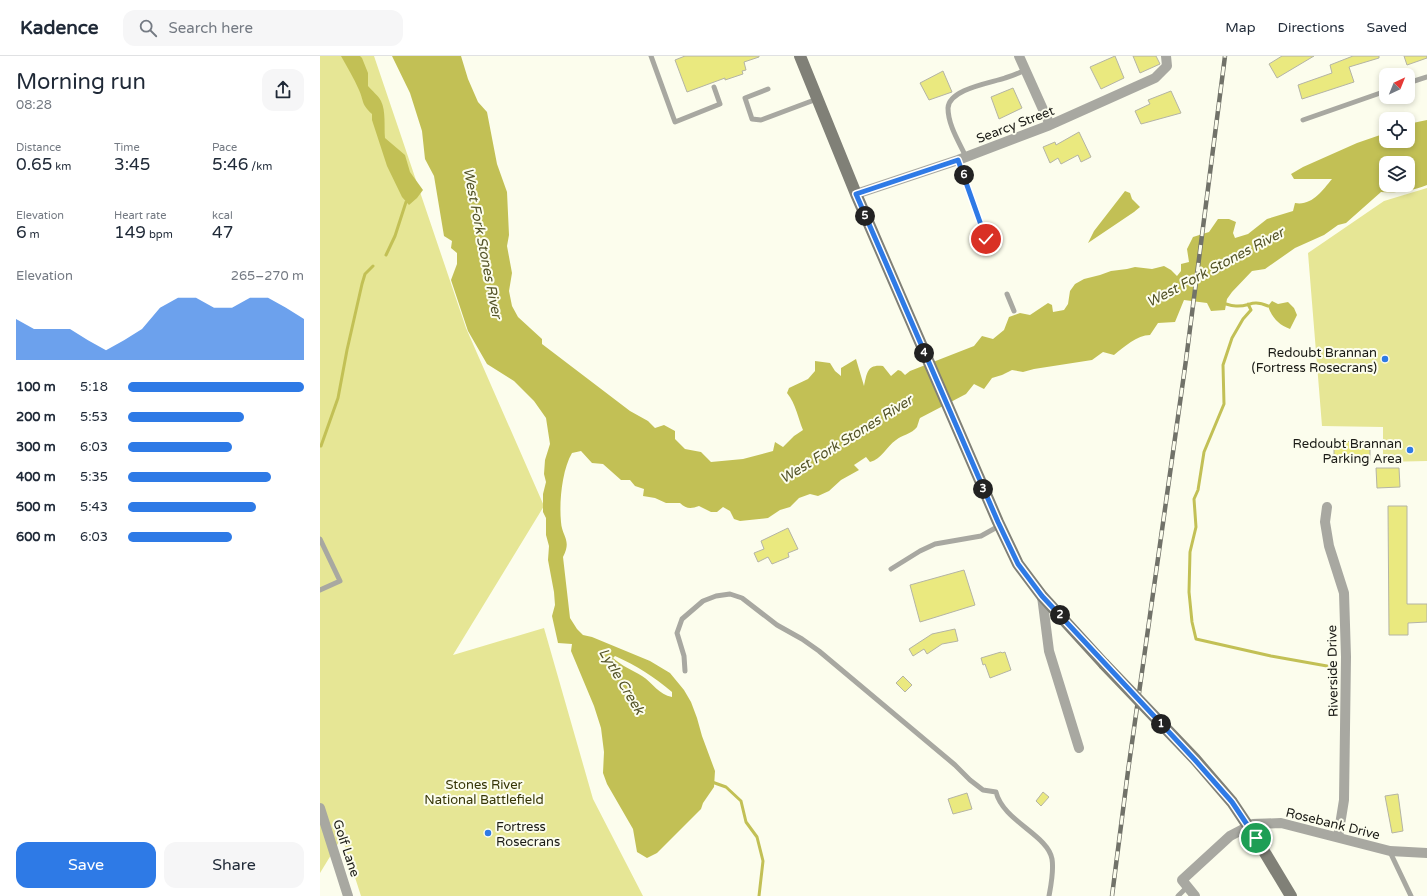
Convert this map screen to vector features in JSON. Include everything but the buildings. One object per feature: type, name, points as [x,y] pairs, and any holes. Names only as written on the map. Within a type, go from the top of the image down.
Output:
[{"type":"main road","points":[[800,56],[856,194],[999,526],[1018,564],[1042,596],[1195,760],[1232,802],[1291,896]]},
{"type":"street","points":[[1019,56],[1050,125]]},
{"type":"street","name":"Searcy Street","points":[[856,194],[962,158],[1050,125],[1155,78],[1167,66],[1166,56]]},
{"type":"street","name":"Riverside Drive","points":[[1327,507],[1325,522],[1329,546],[1344,593],[1346,657],[1344,800],[1338,837]]},
{"type":"street","points":[[1042,596],[1049,651],[1079,748]]},
{"type":"street","name":"Golf Lane","points":[[320,808],[348,896]]},
{"type":"street","name":"Rosebank Drive","points":[[1184,883],[1230,836],[1253,824],[1281,823],[1390,851],[1427,853]]},
{"type":"street","points":[[1184,883],[1195,896]]},
{"type":"lane","points":[[651,56],[675,122],[720,104],[714,87]]},
{"type":"lane","points":[[986,239],[962,158],[950,124],[948,106],[953,97],[974,86],[1006,78],[1025,70]]},
{"type":"lane","points":[[1415,81],[1427,77]]},
{"type":"lane","points":[[768,89],[745,98],[752,119],[761,120],[798,108],[818,99]]},
{"type":"lane","points":[[1303,120],[1379,93]]},
{"type":"lane","points":[[1007,294],[1014,311]]},
{"type":"lane","points":[[891,569],[920,551],[935,544],[980,536],[999,526]]},
{"type":"lane","points":[[320,539],[340,581],[320,590]]},
{"type":"lane","points":[[685,671],[684,656],[677,633],[682,619],[703,601],[716,596],[730,594],[742,598],[777,625],[802,639],[819,651],[983,790],[996,792],[1002,806],[1048,850],[1052,859],[1049,896]]},
{"type":"lane","points":[[1390,851],[1411,896]]},
{"type":"lane","points":[[1178,896],[1184,883]]},
{"type":"green space","name":"Stones River National Battlefield","points":[[320,56],[374,56],[466,328],[544,506],[453,655],[544,628],[593,799],[643,896],[361,896],[342,837],[320,873]]},
{"type":"green space","points":[[1427,188],[1427,461],[1383,462],[1383,427],[1322,426],[1308,253],[1384,201]]},
{"type":"water","points":[[341,56],[360,56],[362,58],[368,73],[368,86],[383,105],[385,138],[405,155],[410,172],[423,190],[409,205],[402,197],[387,166],[372,120],[372,114],[364,105],[361,94]]},
{"type":"water","name":"West Fork Stones River","points":[[392,56],[461,56],[468,79],[478,102],[487,112],[497,164],[507,192],[509,235],[507,246],[512,273],[509,291],[512,306],[518,317],[542,339],[542,344],[630,411],[648,421],[655,428],[664,425],[675,431],[675,439],[685,449],[701,452],[711,462],[743,459],[773,451],[775,442],[783,447],[794,436],[803,430],[795,406],[787,393],[789,388],[808,379],[815,371],[815,361],[830,363],[835,371],[841,376],[841,368],[856,359],[864,386],[869,370],[874,366],[883,366],[891,376],[898,370],[905,375],[910,371],[974,346],[982,336],[993,339],[1004,330],[1009,317],[1020,313],[1030,315],[1048,303],[1052,305],[1053,312],[1064,310],[1068,304],[1070,291],[1075,284],[1084,279],[1111,271],[1135,267],[1152,269],[1164,266],[1177,276],[1181,271],[1181,264],[1189,262],[1187,249],[1193,237],[1209,232],[1218,219],[1229,219],[1236,222],[1233,233],[1235,238],[1248,234],[1267,219],[1293,211],[1295,203],[1312,200],[1332,179],[1294,179],[1291,174],[1303,167],[1357,143],[1379,135],[1379,148],[1415,148],[1415,123],[1427,120],[1427,185],[1415,189],[1415,156],[1379,156],[1379,192],[1381,192],[1346,223],[1338,225],[1324,235],[1295,248],[1265,269],[1252,271],[1227,299],[1225,310],[1211,311],[1207,303],[1184,300],[1175,322],[1158,323],[1150,335],[1136,339],[1114,355],[1103,352],[1092,360],[1023,372],[1012,370],[992,378],[984,389],[974,384],[966,394],[920,418],[915,429],[896,440],[881,456],[870,462],[866,457],[854,465],[859,470],[841,480],[829,491],[818,496],[810,494],[799,498],[790,507],[780,510],[768,518],[740,521],[734,519],[730,511],[723,507],[717,512],[711,512],[699,506],[689,508],[680,503],[666,503],[655,498],[643,496],[644,489],[635,486],[630,480],[621,480],[603,464],[592,463],[581,451],[572,453],[566,468],[560,505],[562,527],[567,542],[566,551],[563,557],[570,618],[583,635],[592,637],[650,661],[670,673],[684,690],[691,702],[715,771],[714,787],[703,803],[701,809],[657,853],[647,858],[637,852],[633,829],[607,784],[603,773],[604,752],[601,728],[594,706],[571,651],[572,644],[558,643],[552,616],[555,605],[554,592],[548,560],[549,546],[546,535],[546,518],[543,512],[543,494],[546,482],[544,474],[545,460],[550,444],[546,418],[534,401],[514,381],[487,364],[468,331],[451,280],[457,264],[457,253],[451,248],[452,241],[444,236],[434,176],[425,159],[422,131],[410,93]],"holes":[[[615,656],[638,668],[672,692],[672,697],[663,694],[642,676],[613,658]]]},
{"type":"water","points":[[1125,191],[1130,193],[1132,199],[1140,207],[1088,243],[1094,231]]},
{"type":"water","points":[[1272,301],[1278,304],[1288,302],[1294,308],[1297,315],[1290,329],[1279,323],[1272,314],[1268,306]]},
{"type":"waterway","points":[[386,255],[395,236],[406,202]]},
{"type":"waterway","points":[[321,446],[338,398],[362,284],[365,274],[373,266]]},
{"type":"waterway","points":[[1226,304],[1241,306],[1258,303],[1268,306]]},
{"type":"waterway","points":[[1248,304],[1251,310],[1243,319],[1232,338],[1223,365],[1224,404],[1204,452],[1198,490],[1194,499],[1196,527],[1190,552],[1189,592],[1192,622],[1196,639],[1271,656],[1327,666]]},
{"type":"waterway","name":"Lytle Creek","points":[[712,782],[726,787],[741,801],[746,822],[757,837],[763,861],[759,896]]},
{"type":"railway","points":[[1112,896],[1128,771],[1186,360],[1225,56]]},
{"type":"place","name":"Redoubt Brannan (Fortress Rosecrans)","points":[[1385,359]]},
{"type":"place","name":"Redoubt Brannan Parking Area","points":[[1410,450]]},
{"type":"place","name":"Fortress Rosecrans","points":[[488,833]]},
{"type":"route","points":[[986,239],[958,160],[856,194],[998,522],[1018,564],[1042,596],[1195,760],[1232,802],[1256,838]]}]
